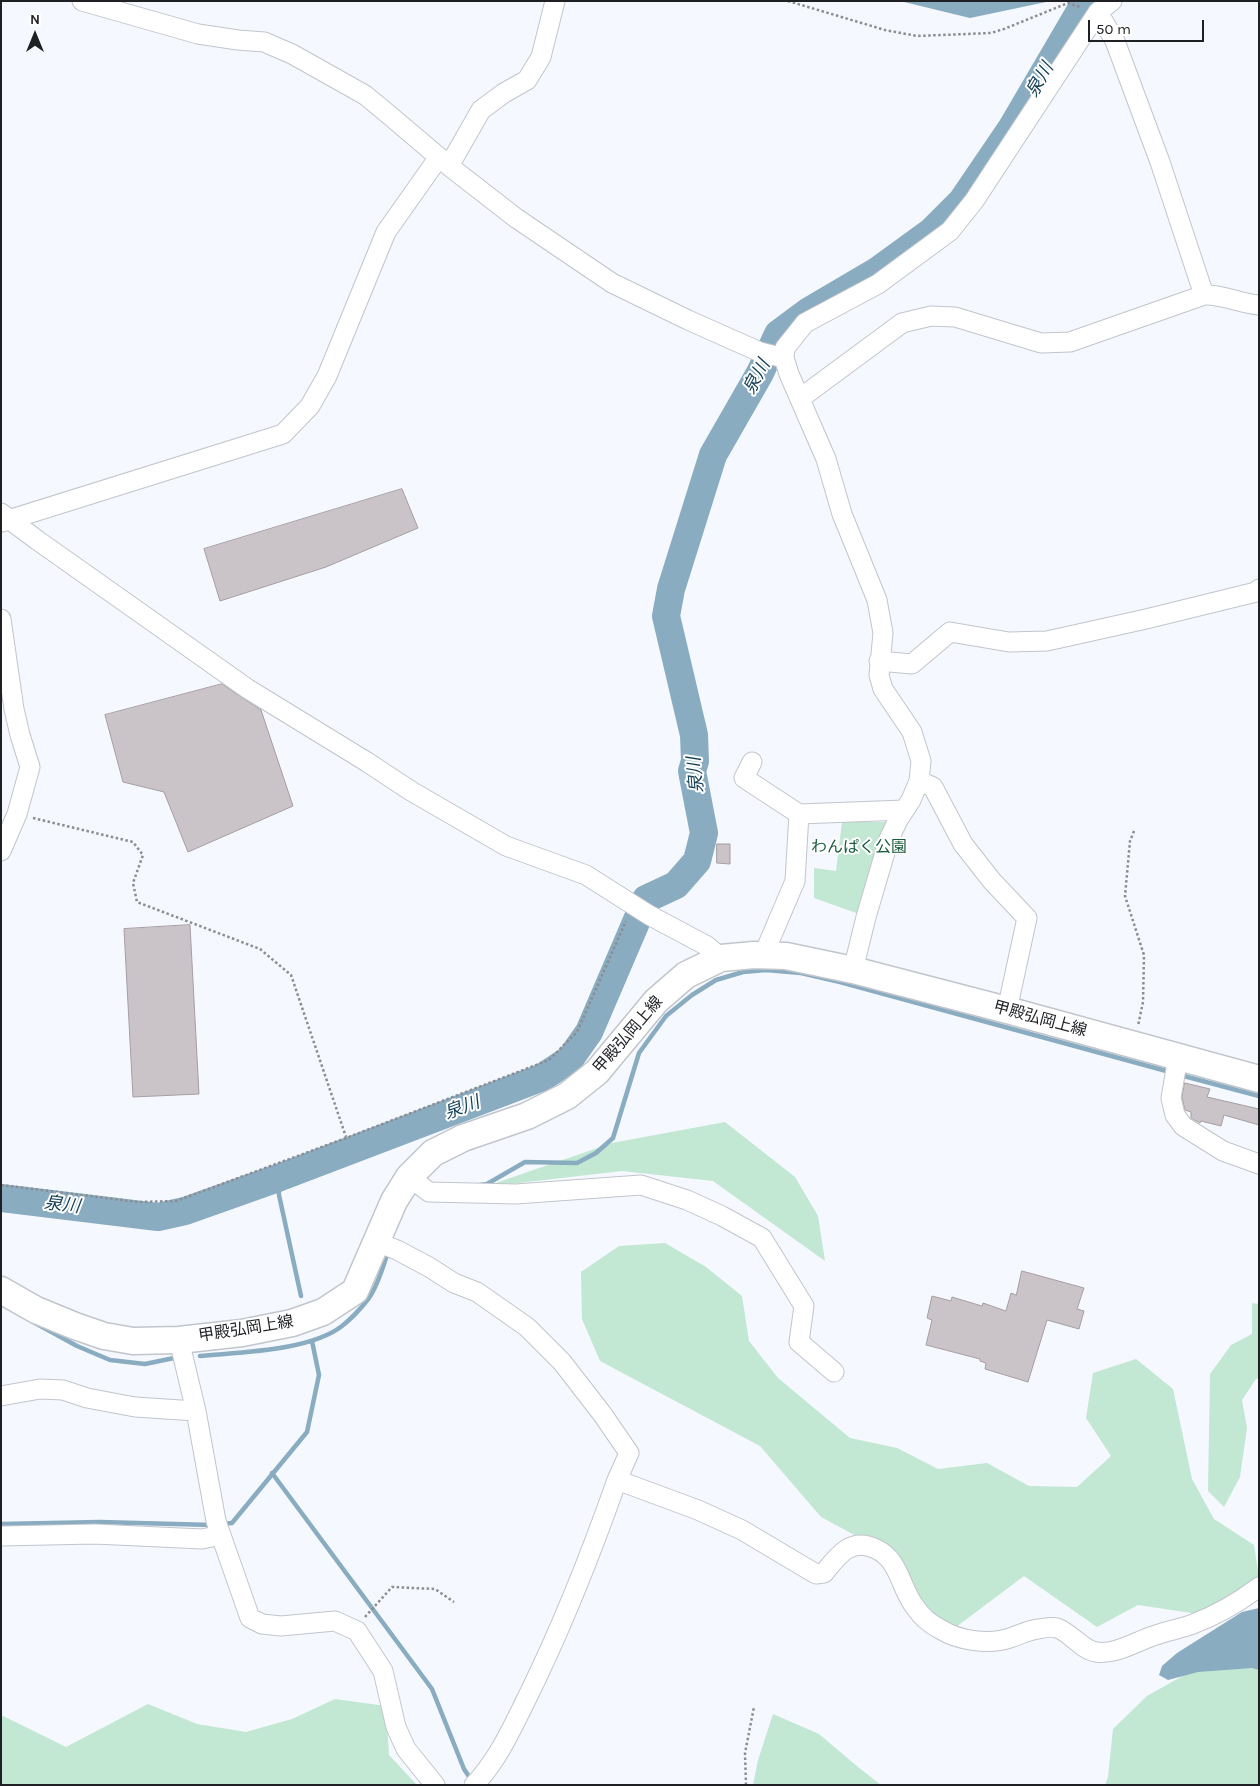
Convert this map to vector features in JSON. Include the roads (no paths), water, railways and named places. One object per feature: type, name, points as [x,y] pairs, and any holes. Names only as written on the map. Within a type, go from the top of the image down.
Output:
[{"type":"main road","name":"甲殿弘岡上線","points":[[1,1290],[36,1310],[76,1326],[104,1336],[133,1341],[179,1340],[242,1333],[292,1323],[323,1312],[355,1291],[387,1246],[394,1201],[419,1184],[433,1153],[463,1138],[527,1116],[567,1096],[597,1072],[656,1000],[686,975],[721,958],[786,956],[853,970],[1134,1045],[1177,1065],[1258,1075]]},
{"type":"street","points":[[82,1],[198,34],[264,42],[292,54],[364,96],[516,218],[612,283],[688,320],[773,356],[799,397],[826,459],[842,514],[877,600],[884,633],[878,675],[883,689],[912,732],[921,761],[919,781],[889,839],[866,917],[853,970]]},
{"type":"street","points":[[4,518],[283,434],[310,406],[323,384],[386,232],[444,162],[481,110],[504,93],[527,80],[541,56],[555,1]]},
{"type":"street","points":[[773,356],[784,348],[805,323],[878,284],[950,231],[974,202],[1105,7]]},
{"type":"street","points":[[1105,7],[1115,41],[1160,162],[1204,294]]},
{"type":"street","points":[[799,397],[806,394],[902,323],[931,316],[955,317],[1040,343],[1070,342],[1204,294],[1215,294],[1259,305]]},
{"type":"street","points":[[4,518],[248,689],[411,791],[506,846],[586,875],[649,916],[707,946],[721,958]]},
{"type":"street","points":[[879,661],[912,664],[950,632],[1009,642],[1047,641],[1146,620],[1256,592],[1259,589]]},
{"type":"street","points":[[1,619],[14,709],[30,767],[17,814],[1,850]]},
{"type":"street","points":[[752,762],[744,778],[799,814],[904,810]]},
{"type":"street","points":[[919,781],[933,787],[963,844],[992,881],[1027,918],[1007,1010]]},
{"type":"street","points":[[763,956],[795,881],[799,814]]},
{"type":"street","points":[[1177,1065],[1171,1098],[1174,1115],[1182,1126],[1223,1151],[1259,1164]]},
{"type":"street","points":[[419,1184],[516,1194],[641,1185],[687,1200],[722,1216],[762,1238],[804,1306],[799,1342],[834,1372]]},
{"type":"street","points":[[387,1246],[429,1267],[454,1283],[477,1292],[527,1327],[562,1362],[603,1415],[629,1453],[617,1480],[598,1534],[547,1656],[504,1745],[477,1782]]},
{"type":"street","points":[[179,1340],[196,1411],[219,1529],[250,1618],[262,1624],[281,1626],[335,1622],[357,1631],[383,1671],[396,1728],[406,1749],[435,1785]]},
{"type":"street","points":[[1,1396],[40,1389],[63,1390],[87,1398],[135,1408],[196,1411]]},
{"type":"street","points":[[617,1480],[698,1510],[742,1530],[816,1574],[824,1573],[847,1548],[863,1544],[876,1548],[889,1557],[898,1571],[914,1606],[923,1617],[941,1630],[960,1638],[995,1641],[1008,1639],[1037,1629],[1057,1628],[1094,1652],[1114,1651],[1201,1621],[1241,1601],[1259,1587]]},
{"type":"street","points":[[1,1536],[95,1534],[202,1539],[219,1529]]},
{"type":"water","points":[[900,1],[1051,1],[970,18]]},
{"type":"water","points":[[1259,1608],[1259,1670],[1252,1668],[1198,1672],[1168,1680],[1159,1675],[1162,1666],[1177,1653],[1242,1612]]},
{"type":"waterway","name":"泉川","points":[[1,1198],[158,1217],[185,1211],[278,1178],[543,1077],[570,1059],[589,1032],[646,899],[676,885],[697,861],[704,833],[692,771],[695,761],[694,735],[666,616],[671,589],[713,455],[760,373],[778,334],[809,311],[877,271],[932,231],[962,201],[1011,129],[1086,1]]},
{"type":"waterway","points":[[480,1185],[487,1184],[525,1162],[577,1163],[596,1153],[613,1138],[639,1053],[666,1016],[692,995],[716,980],[743,972],[766,970],[801,973],[840,982],[1170,1072]]},
{"type":"waterway","points":[[1180,1075],[1259,1096]]},
{"type":"waterway","points":[[278,1178],[279,1195],[301,1296]]},
{"type":"waterway","points":[[200,1356],[274,1349],[312,1341],[328,1334],[342,1326],[369,1298],[378,1282],[388,1252]]},
{"type":"waterway","points":[[35,1323],[77,1346],[110,1360],[145,1364],[174,1358]]},
{"type":"waterway","points":[[222,1524],[232,1523],[307,1432],[319,1375],[312,1341]]},
{"type":"waterway","points":[[272,1473],[432,1689],[464,1769],[472,1781]]},
{"type":"waterway","points":[[1,1524],[100,1522],[212,1525]]},
{"type":"park label","name":"わんぱく公園","points":[[859,847]]}]
